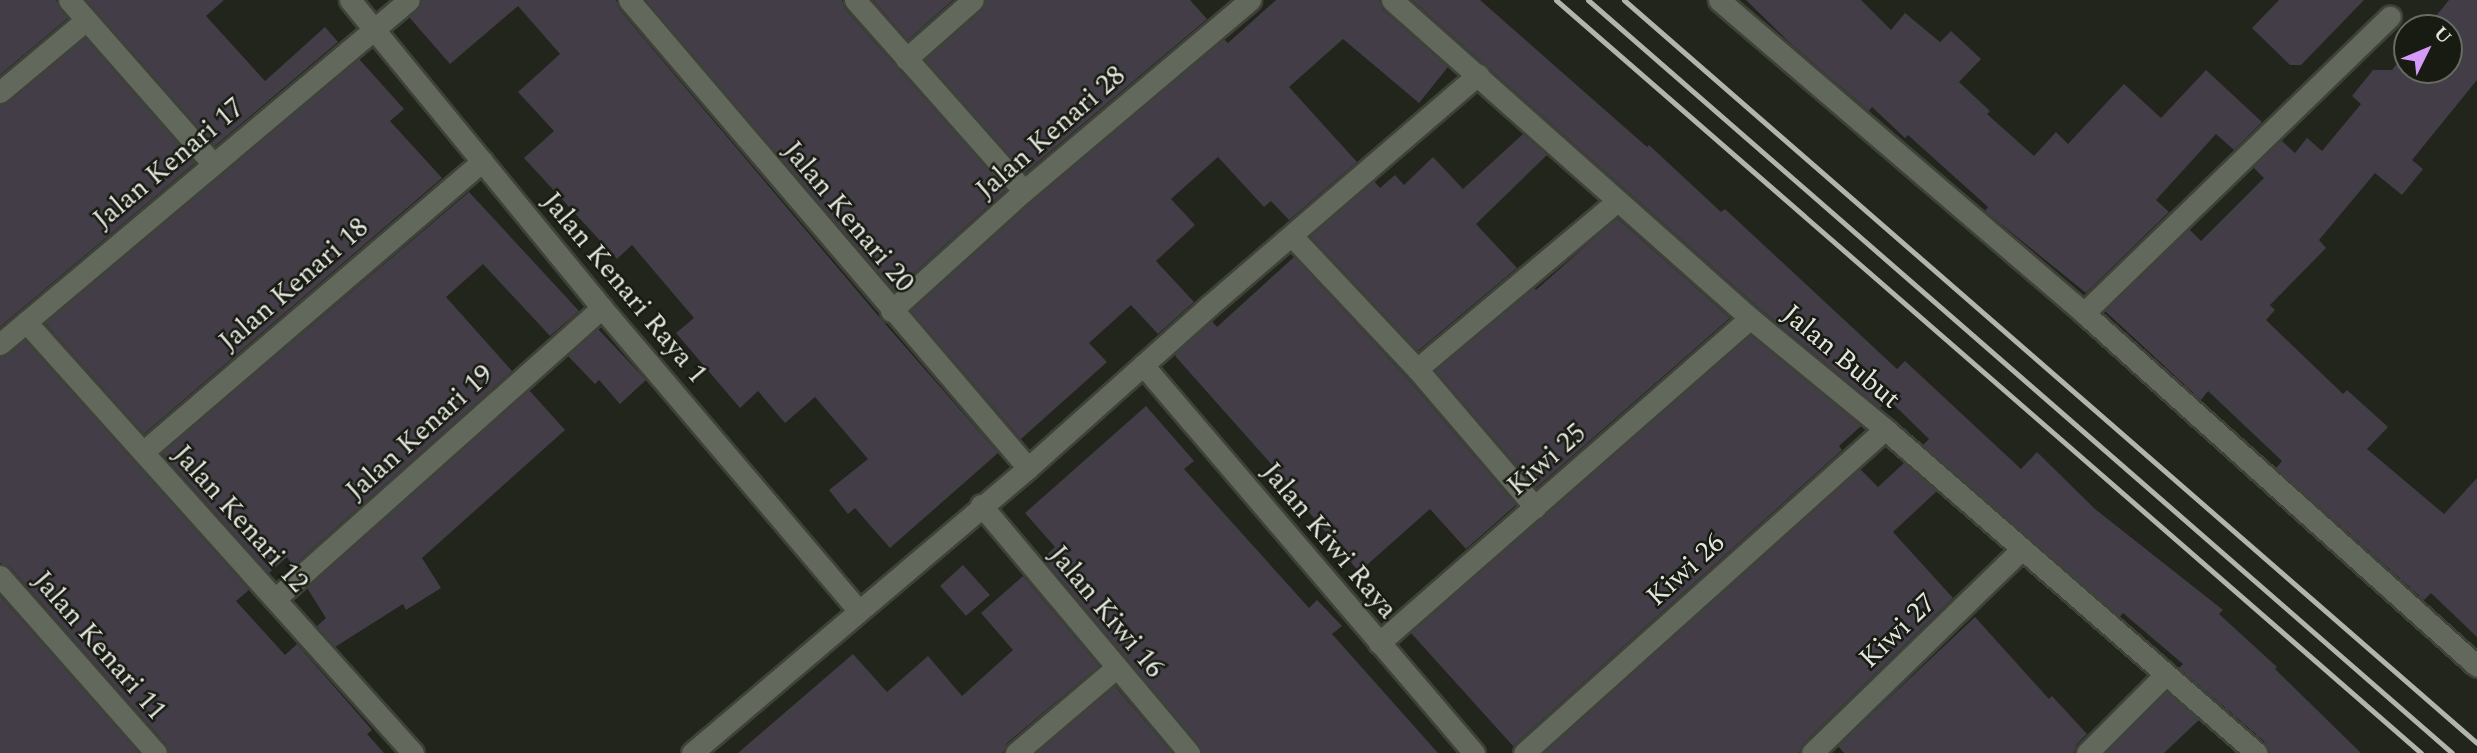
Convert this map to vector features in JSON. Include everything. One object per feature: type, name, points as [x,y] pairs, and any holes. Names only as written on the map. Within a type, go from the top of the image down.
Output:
[{"type":"street","points":[[69,0],[212,163]]},
{"type":"street","name":"Jalan Kenari Raya 1","points":[[350,0],[602,308],[858,610]]},
{"type":"street","name":"Jalan Kenari 17","points":[[0,344],[409,0]]},
{"type":"street","name":"Jalan Kenari 20","points":[[629,0],[891,311],[1028,468]]},
{"type":"street","points":[[855,0],[1024,191]]},
{"type":"street","points":[[906,59],[973,0]]},
{"type":"street","name":"Jalan Kenari 28","points":[[891,311],[1024,191],[1250,0]]},
{"type":"street","name":"Jalan Bubut","points":[[1392,0],[1750,318],[1885,429],[2257,753]]},
{"type":"street","points":[[1719,0],[2084,313],[2477,666]]},
{"type":"street","points":[[2084,313],[2390,16]]},
{"type":"street","points":[[0,92],[86,20]]},
{"type":"street","points":[[692,753],[1028,468],[1478,75]]},
{"type":"street","name":"Jalan Kenari 18","points":[[143,452],[482,161]]},
{"type":"street","points":[[1417,369],[1616,201]]},
{"type":"street","points":[[1292,236],[1417,369],[1535,507]]},
{"type":"street","name":"Jalan Kenari 19","points":[[275,599],[602,308]]},
{"type":"street","name":"Kiwi 25","points":[[1379,643],[1750,318]]},
{"type":"street","name":"Jalan Kenari 12","points":[[26,322],[413,753]]},
{"type":"street","name":"Jalan Kiwi Raya","points":[[1143,365],[1474,753]]},
{"type":"street","name":"Kiwi 26","points":[[1524,753],[1885,429]]},
{"type":"street","name":"Jalan Kiwi 16","points":[[981,506],[1189,753]]},
{"type":"street","name":"Kiwi 27","points":[[1812,753],[2022,549]]},
{"type":"street","name":"Jalan Kenari 11","points":[[0,576],[156,753]]},
{"type":"street","points":[[1016,753],[1116,668]]},
{"type":"street","points":[[2087,753],[2165,674]]},
{"type":"building","points":[[0,0],[56,0],[68,18],[0,75]]},
{"type":"building","points":[[86,0],[224,0],[206,16],[265,81],[325,27],[338,42],[215,146]]},
{"type":"building","points":[[422,0],[616,0],[619,9],[998,453],[890,548],[855,508],[848,514],[829,490],[868,459],[815,397],[785,423],[758,391],[740,408],[676,333],[694,318],[632,245],[617,259],[524,158],[554,131],[518,92],[560,54],[518,6],[450,64],[409,17],[418,10]]},
{"type":"building","points":[[646,0],[842,0],[845,9],[1006,190],[894,291]]},
{"type":"building","points":[[873,0],[953,0],[908,40]]},
{"type":"building","points":[[986,0],[1190,0],[1207,19],[1025,173],[925,60],[982,10]]},
{"type":"building","points":[[1276,0],[1379,0],[1383,10],[1448,67],[1419,103],[1343,39],[1289,87],[1357,162],[1289,220],[1271,201],[1264,207],[1218,157],[1171,199],[1195,225],[1156,261],[1194,302],[1158,334],[1131,305],[1089,343],[1107,362],[1021,439],[911,311],[1033,201],[1224,39],[1228,43]]},
{"type":"building","points":[[1412,0],[1480,0],[1647,147],[1649,145],[1721,212],[1725,209],[1897,369],[1905,361],[2021,469],[2037,452],[2095,509],[2223,610],[2219,614],[2277,667],[2275,669],[2361,753],[2270,753],[2266,743],[2179,668],[2183,664],[2123,613],[2120,617],[1923,445],[1929,439],[1889,400],[1880,408],[1759,308]]},
{"type":"building","points":[[1746,0],[1861,0],[1891,30],[1905,13],[1940,42],[1951,31],[1981,59],[1959,82],[1990,111],[1987,114],[2034,156],[2056,132],[2068,144],[2124,84],[2161,118],[2206,70],[2262,122],[2234,150],[2216,134],[2156,200],[2169,212],[2086,293],[1985,211],[1988,207],[1908,135],[1905,138],[1872,107],[1869,111],[1791,44]]},
{"type":"building","points":[[2279,0],[2364,0],[2301,65],[2290,65],[2252,28]]},
{"type":"building","points":[[2449,0],[2477,0],[2477,80],[2412,160],[2423,169],[2402,195],[2375,173],[2319,240],[2326,248],[2270,305],[2275,310],[2266,320],[2343,394],[2347,390],[2388,427],[2367,449],[2444,514],[2477,478],[2477,637],[2431,593],[2424,600],[2276,468],[2282,461],[2208,391],[2201,400],[2105,311],[2189,229],[2201,241],[2264,178],[2253,167],[2281,140],[2295,153],[2307,138],[2322,151],[2361,104],[2352,96],[2373,70],[2393,69],[2393,84],[2463,84],[2463,14],[2438,14]]},
{"type":"building","points":[[85,38],[195,163],[0,327],[0,105],[8,102]]},
{"type":"building","points":[[359,59],[404,109],[390,121],[442,178],[144,434],[45,323]]},
{"type":"building","points":[[1523,134],[1547,155],[1476,224],[1517,268],[1418,351],[1310,236],[1374,181],[1380,188],[1395,175],[1404,185],[1433,157],[1463,189]]},
{"type":"building","points":[[469,192],[579,311],[550,336],[483,264],[446,297],[512,371],[293,566],[287,557],[269,573],[162,453]]},
{"type":"building","points":[[1617,218],[1730,318],[1536,488],[1436,371],[1534,287],[1536,290]]},
{"type":"building","points":[[1294,257],[1407,378],[1516,505],[1466,549],[1430,509],[1359,572],[1308,511],[1311,509],[1176,357],[1175,354],[1212,321],[1217,327]]},
{"type":"building","points":[[598,329],[646,380],[620,404],[599,380],[595,384],[568,356]]},
{"type":"building","points":[[1750,335],[1861,426],[1839,446],[1842,450],[1513,746],[1411,633]]},
{"type":"building","points":[[25,340],[249,590],[236,601],[285,655],[297,644],[372,730],[367,734],[384,753],[169,753],[166,744],[10,567],[0,563],[0,357]]},
{"type":"building","points":[[529,390],[565,430],[422,558],[441,588],[406,610],[403,604],[335,647],[317,626],[326,618],[307,588]]},
{"type":"building","points":[[1146,406],[1194,461],[1184,469],[1309,608],[1317,600],[1342,626],[1332,634],[1438,753],[1202,753],[1199,745],[1043,558],[1055,547],[1025,513]]},
{"type":"building","points":[[1904,463],[1937,491],[1893,532],[1953,598],[1803,744],[1799,753],[1544,753],[1860,469],[1878,487]]},
{"type":"building","points":[[963,565],[990,595],[966,616],[940,586]]},
{"type":"building","points":[[1023,576],[1099,666],[1007,743],[1003,753],[738,753],[853,654],[887,692],[928,656],[962,696],[1013,650],[981,613]]},
{"type":"building","points":[[0,596],[139,753],[0,753]]},
{"type":"building","points":[[1975,617],[2049,699],[2052,696],[2087,734],[2077,744],[2074,753],[1844,753],[1838,746]]},
{"type":"building","points":[[1115,686],[1172,753],[1036,753]]},
{"type":"building","points":[[2167,692],[2199,720],[2164,753],[2106,753]]},
{"type":"railway","points":[[1556,0],[2421,753]]},
{"type":"railway","points":[[1588,0],[2452,753]]},
{"type":"railway","points":[[1624,0],[2477,743]]}]
